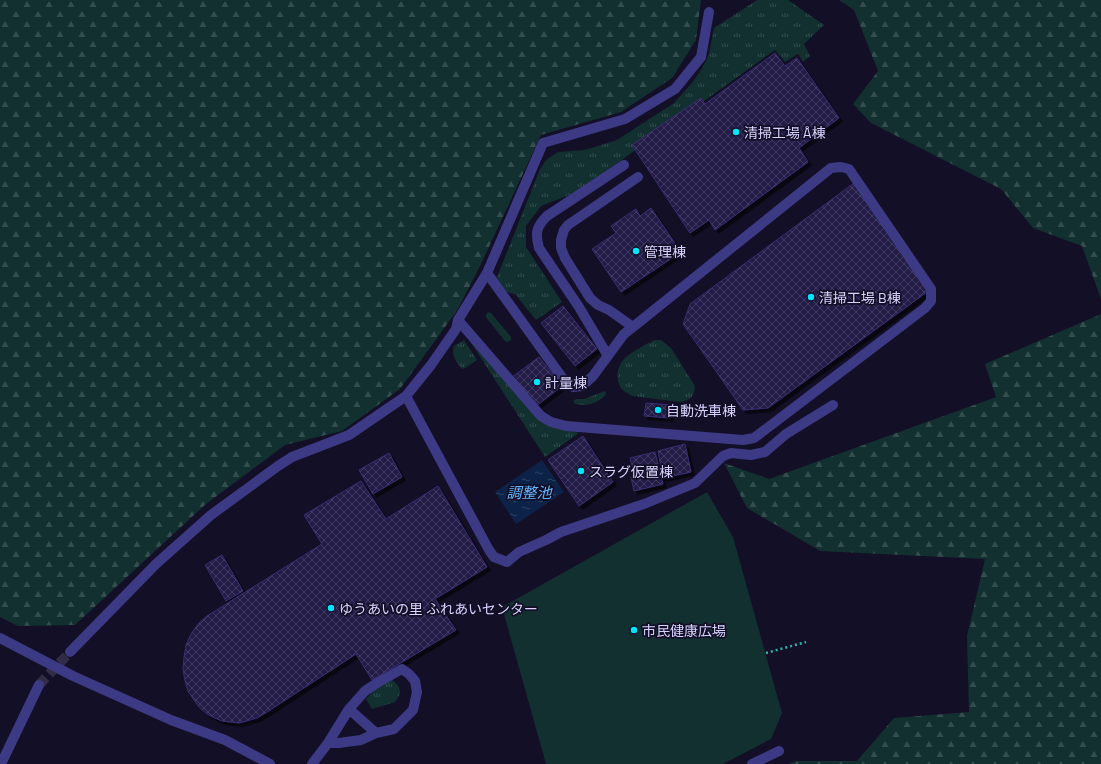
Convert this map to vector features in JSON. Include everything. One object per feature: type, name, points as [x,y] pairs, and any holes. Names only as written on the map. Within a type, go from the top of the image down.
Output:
[{"type":"street","points":[[70,652],[156,564],[211,515],[292,457],[349,435],[406,396],[431,365],[456,329],[458,320],[487,273],[543,143],[624,119],[675,89],[701,57],[709,12]]},
{"type":"street","points":[[608,356],[579,307],[539,248],[537,232],[540,224],[547,216],[624,165]]},
{"type":"street","points":[[458,320],[541,416],[551,422],[566,426],[743,440],[754,438],[925,308],[931,300],[931,290],[849,169],[841,167],[831,168],[624,334],[593,376],[582,386],[573,387],[566,383],[487,273]]},
{"type":"street","points":[[633,327],[609,310],[598,305],[590,298],[565,258],[561,248],[561,240],[564,230],[568,225],[638,177]]},
{"type":"street","points":[[406,396],[489,550],[494,557],[507,562],[519,552],[561,532],[644,504],[695,482],[723,456],[731,453],[751,455],[765,452],[786,434],[832,405]]},
{"type":"street","points":[[0,638],[73,676],[171,720],[225,740],[270,764]]},
{"type":"street","points":[[312,764],[328,743],[349,709],[368,688],[402,669],[415,681],[417,692],[413,710],[394,729],[376,732],[361,740],[328,743]]},
{"type":"street","points":[[1,764],[40,685]]},
{"type":"street","points":[[349,709],[376,732]]},
{"type":"street","points":[[752,764],[779,751]]},
{"type":"path","points":[[766,653],[806,642]]},
{"type":"green space","points":[[0,0],[701,0],[696,40],[672,78],[621,112],[541,135],[481,264],[458,309],[400,389],[342,431],[285,445],[206,504],[75,625],[18,626],[0,617]]},
{"type":"green space","points":[[757,0],[788,0],[824,25],[804,44],[810,56],[803,62],[798,54],[785,62],[775,50],[577,192],[541,206],[526,226],[526,247],[562,302],[536,320],[515,294],[509,293],[503,289],[497,277],[540,169],[546,160],[558,152],[585,150],[617,140],[674,103],[692,83],[703,67],[709,54],[714,28]]},
{"type":"green space","points":[[839,0],[1101,0],[1101,299],[1082,246],[1033,228],[1001,189],[871,123],[853,104],[878,71],[854,10]]},
{"type":"green space","points":[[488,312],[491,313],[511,337],[511,340],[508,342],[505,341],[486,317]]},
{"type":"green space","points":[[1101,314],[1101,764],[788,764],[796,761],[857,761],[894,718],[969,712],[967,636],[985,559],[820,551],[747,508],[724,463],[769,479],[996,397],[985,364]]},
{"type":"green space","points":[[466,335],[524,400],[560,428],[579,433],[545,457]]},
{"type":"green space","points":[[464,340],[477,360],[462,369],[455,358],[453,349],[454,346]]},
{"type":"green space","points":[[655,340],[661,340],[671,348],[695,386],[694,393],[689,399],[680,402],[632,396],[624,391],[618,383],[619,367],[623,361],[635,350]]},
{"type":"green space","points":[[605,391],[606,394],[600,400],[591,404],[582,405],[574,403],[574,400],[584,399]]},
{"type":"green space","name":"市民健康広場","points":[[707,492],[733,537],[782,713],[771,739],[723,764],[546,764],[502,607]]},
{"type":"green space","points":[[391,679],[398,685],[400,691],[400,694],[395,702],[372,709],[366,699],[379,685]]},
{"type":"water","name":"調整池","points":[[542,460],[564,492],[516,524],[495,492]]},
{"type":"building","name":"清掃工場 Å棟","points":[[775,53],[785,66],[797,58],[839,118],[799,148],[808,162],[715,230],[709,220],[690,233],[632,145],[701,98],[705,104]]},
{"type":"building","name":"清掃工場 B棟","points":[[854,183],[931,289],[768,408],[743,410],[683,324],[690,304]]},
{"type":"building","name":"管理棟","points":[[651,208],[681,252],[621,292],[592,249],[616,233],[611,226],[636,209],[640,216]]},
{"type":"building","points":[[563,306],[597,349],[575,366],[541,323]]},
{"type":"building","name":"計量棟","points":[[539,357],[562,386],[535,407],[512,377]]},
{"type":"building","name":"自動洗車棟","points":[[646,403],[671,405],[670,418],[644,416]]},
{"type":"building","name":"スラグ仮置棟","points":[[583,436],[613,482],[579,506],[548,460]]},
{"type":"building","points":[[685,444],[691,472],[663,478],[658,451]]},
{"type":"building","points":[[655,452],[663,484],[634,491],[631,477],[635,477],[630,458]]},
{"type":"building","points":[[389,453],[402,477],[373,494],[359,470]]},
{"type":"building","name":"ゆうあいの里 ふれあいセンター","points":[[361,481],[386,519],[438,486],[487,567],[435,599],[456,630],[372,680],[356,654],[257,718],[239,723],[222,721],[207,714],[199,707],[188,691],[185,681],[183,669],[184,657],[186,645],[191,634],[198,624],[207,616],[322,544],[304,515]]},
{"type":"building","points":[[222,555],[243,591],[226,601],[205,565]]},
{"type":"tunnel","points":[[39,685],[70,652]]},
{"type":"place","name":"清掃工場 Å棟","points":[[736,132]]},
{"type":"place","name":"管理棟","points":[[636,251]]},
{"type":"place","name":"清掃工場 B棟","points":[[811,297]]},
{"type":"place","name":"計量棟","points":[[537,382]]},
{"type":"place","name":"自動洗車棟","points":[[658,410]]},
{"type":"place","name":"スラグ仮置棟","points":[[581,471]]},
{"type":"place","name":"ゆうあいの里 ふれあいセンター","points":[[331,608]]},
{"type":"place","name":"市民健康広場","points":[[634,630]]}]
